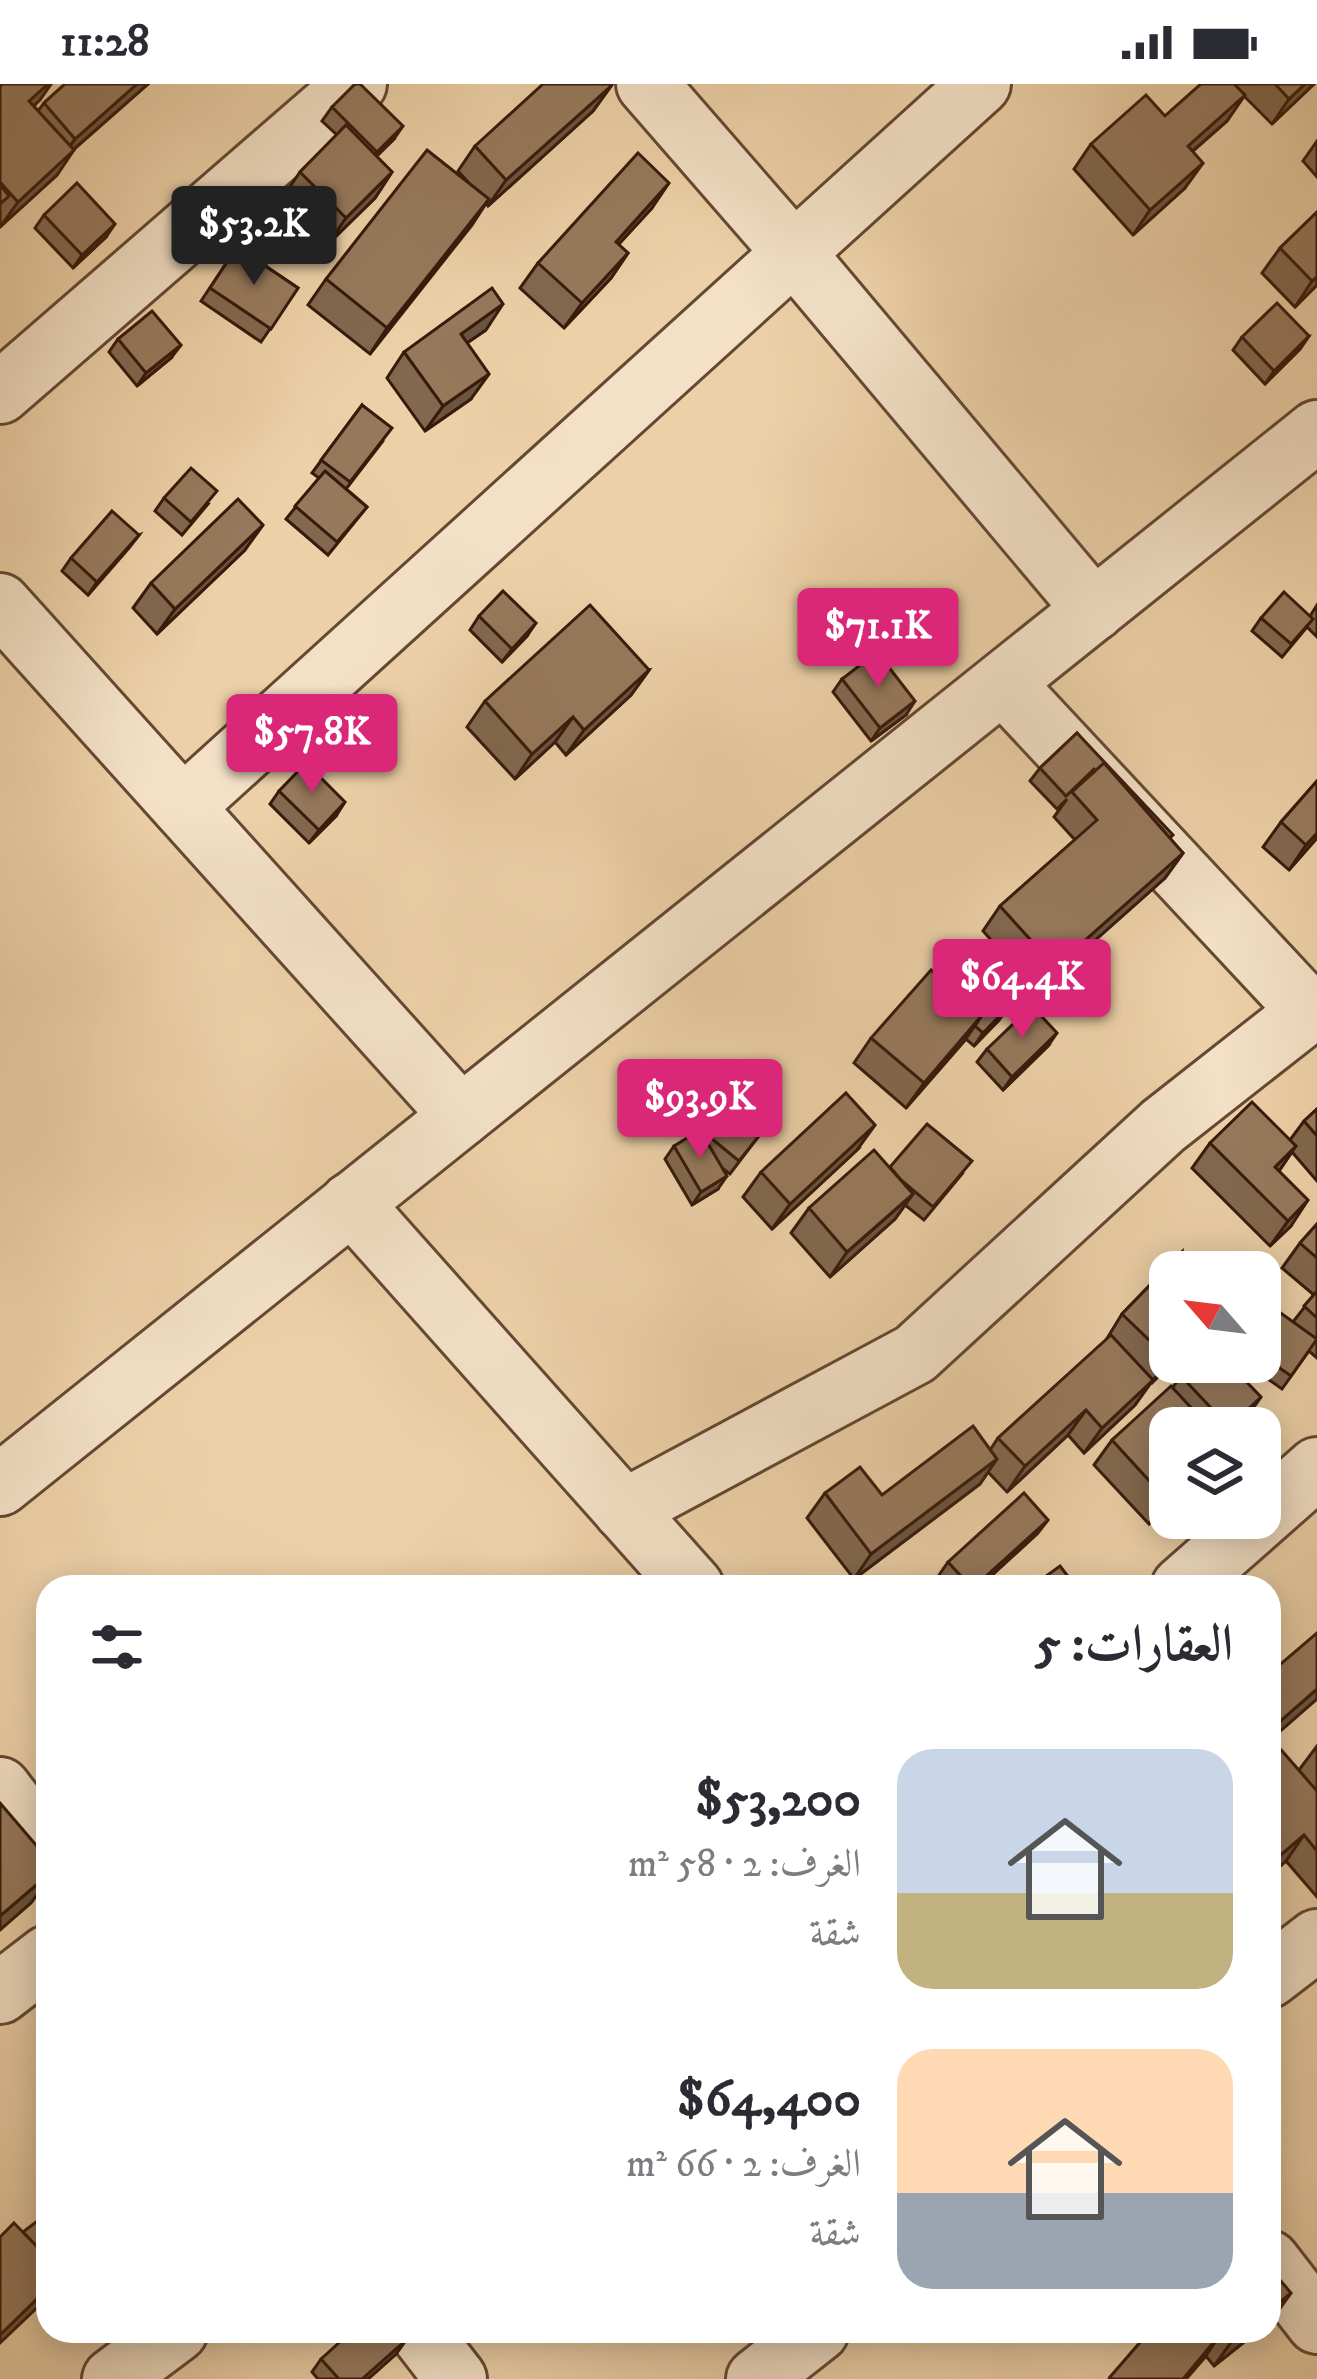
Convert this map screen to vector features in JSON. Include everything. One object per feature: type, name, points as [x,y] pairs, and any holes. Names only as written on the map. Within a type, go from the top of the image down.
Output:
[{"type":"street","points":[[0,393],[356,84]]},
{"type":"street","points":[[647,84],[1094,610]]},
{"type":"street","points":[[183,807],[980,84]]},
{"type":"street","points":[[0,1485],[1317,431]]},
{"type":"street","points":[[0,604],[461,1116]]},
{"type":"street","points":[[624,1510],[915,1354],[1163,1126],[1313,1008],[1003,682]]},
{"type":"street","points":[[352,1203],[682,1575]]},
{"type":"street","points":[[1196,1575],[1317,1468]]},
{"type":"street","points":[[0,1788],[36,1835]]},
{"type":"street","points":[[1281,1968],[1317,1940]]},
{"type":"street","points":[[0,1993],[36,1965]]},
{"type":"street","points":[[1281,2276],[1317,2323]]},
{"type":"street","points":[[113,2379],[161,2343]]},
{"type":"street","points":[[428,2343],[456,2379]]},
{"type":"street","points":[[757,2379],[803,2343]]},
{"type":"building","points":[[3,84],[48,84],[29,101],[74,150],[18,202],[0,182]]},
{"type":"building","points":[[65,84],[137,84],[75,139],[44,103]]},
{"type":"building","points":[[355,84],[403,126],[377,152],[332,107]]},
{"type":"building","points":[[543,84],[611,86],[506,180],[475,146]]},
{"type":"building","points":[[1201,84],[1234,84],[1245,95],[1188,146],[1203,163],[1150,210],[1091,144],[1146,95],[1165,116]]},
{"type":"building","points":[[1275,84],[1305,84],[1289,99]]},
{"type":"building","points":[[346,125],[392,172],[346,218],[300,172]]},
{"type":"building","points":[[427,150],[489,199],[387,328],[326,279]]},
{"type":"building","points":[[638,153],[669,183],[616,242],[628,253],[582,303],[538,263]]},
{"type":"building","points":[[77,183],[115,224],[82,255],[44,215]]},
{"type":"building","points":[[1317,212],[1317,277],[1312,281],[1280,248]]},
{"type":"building","points":[[237,247],[298,288],[271,329],[210,288]]},
{"type":"building","points":[[492,288],[503,304],[461,334],[489,374],[443,406],[404,352]]},
{"type":"building","points":[[1277,303],[1309,336],[1274,371],[1242,337]]},
{"type":"building","points":[[152,311],[181,345],[146,373],[118,339]]},
{"type":"building","points":[[362,405],[392,428],[350,482],[321,460]]},
{"type":"building","points":[[191,468],[217,491],[191,522],[164,498]]},
{"type":"building","points":[[325,471],[367,507],[337,542],[295,506]]},
{"type":"building","points":[[238,499],[263,525],[175,609],[151,583]]},
{"type":"building","points":[[112,511],[139,535],[97,582],[71,558]]},
{"type":"building","points":[[503,591],[536,623],[512,649],[479,616]]},
{"type":"building","points":[[1284,592],[1313,619],[1291,644],[1261,618]]},
{"type":"building","points":[[590,605],[649,670],[584,730],[573,717],[532,754],[485,701]]},
{"type":"building","points":[[877,652],[915,701],[880,728],[842,679]]},
{"type":"building","points":[[1077,733],[1173,835],[1170,838],[1104,763],[1066,796],[1040,768]]},
{"type":"building","points":[[306,763],[345,802],[319,830],[279,791]]},
{"type":"building","points":[[1104,763],[1183,853],[1055,967],[1000,906],[1097,820],[1072,792]]},
{"type":"building","points":[[1317,781],[1317,833],[1306,845],[1281,822]]},
{"type":"building","points":[[931,970],[983,1014],[924,1083],[871,1038]]},
{"type":"building","points":[[970,970],[1008,1007],[983,1033],[975,1026],[983,1014],[953,989]]},
{"type":"building","points":[[1032,1006],[1057,1033],[1012,1077],[987,1049]]},
{"type":"building","points":[[846,1093],[875,1125],[790,1204],[761,1172]]},
{"type":"building","points":[[1252,1102],[1296,1146],[1275,1167],[1308,1200],[1288,1221],[1210,1143]]},
{"type":"building","points":[[1317,1109],[1317,1136],[1304,1121]]},
{"type":"building","points":[[724,1111],[758,1137],[739,1161],[706,1134]]},
{"type":"building","points":[[927,1124],[972,1161],[933,1207],[890,1167]]},
{"type":"building","points":[[700,1130],[727,1176],[701,1192],[674,1146]]},
{"type":"building","points":[[874,1150],[913,1194],[847,1252],[809,1208]]},
{"type":"building","points":[[1317,1224],[1317,1258],[1300,1243]]},
{"type":"building","points":[[1149,1286],[1149,1340],[1122,1314]]},
{"type":"building","points":[[1317,1291],[1317,1318],[1304,1306]]},
{"type":"building","points":[[1281,1313],[1317,1339],[1291,1376],[1281,1369]]},
{"type":"building","points":[[1111,1335],[1149,1376],[1150,1383],[1102,1428],[1086,1410],[1025,1466],[998,1438]]},
{"type":"building","points":[[1188,1383],[1248,1383],[1261,1397],[1250,1407],[1210,1407]]},
{"type":"building","points":[[1171,1386],[1190,1407],[1149,1407],[1149,1480],[1112,1440]]},
{"type":"building","points":[[973,1426],[997,1459],[871,1554],[825,1493],[860,1467],[882,1495]]},
{"type":"building","points":[[1024,1493],[1048,1520],[987,1575],[960,1575],[948,1562]]},
{"type":"building","points":[[1317,1633],[1317,1689],[1281,1720],[1281,1664]]},
{"type":"building","points":[[1281,1750],[1317,1791],[1317,1851],[1304,1835],[1281,1855]]},
{"type":"building","points":[[0,1803],[36,1845],[36,1885],[0,1916]]},
{"type":"building","points":[[36,2222],[36,2246],[23,2232]]},
{"type":"building","points":[[14,2223],[36,2246],[36,2300],[0,2335],[0,2237]]},
{"type":"building","points":[[1281,2281],[1291,2293],[1281,2301]]},
{"type":"building","points":[[339,2343],[403,2343],[362,2379],[339,2379],[321,2359]]},
{"type":"building","points":[[1140,2343],[1213,2343],[1183,2379],[1110,2377]]}]
